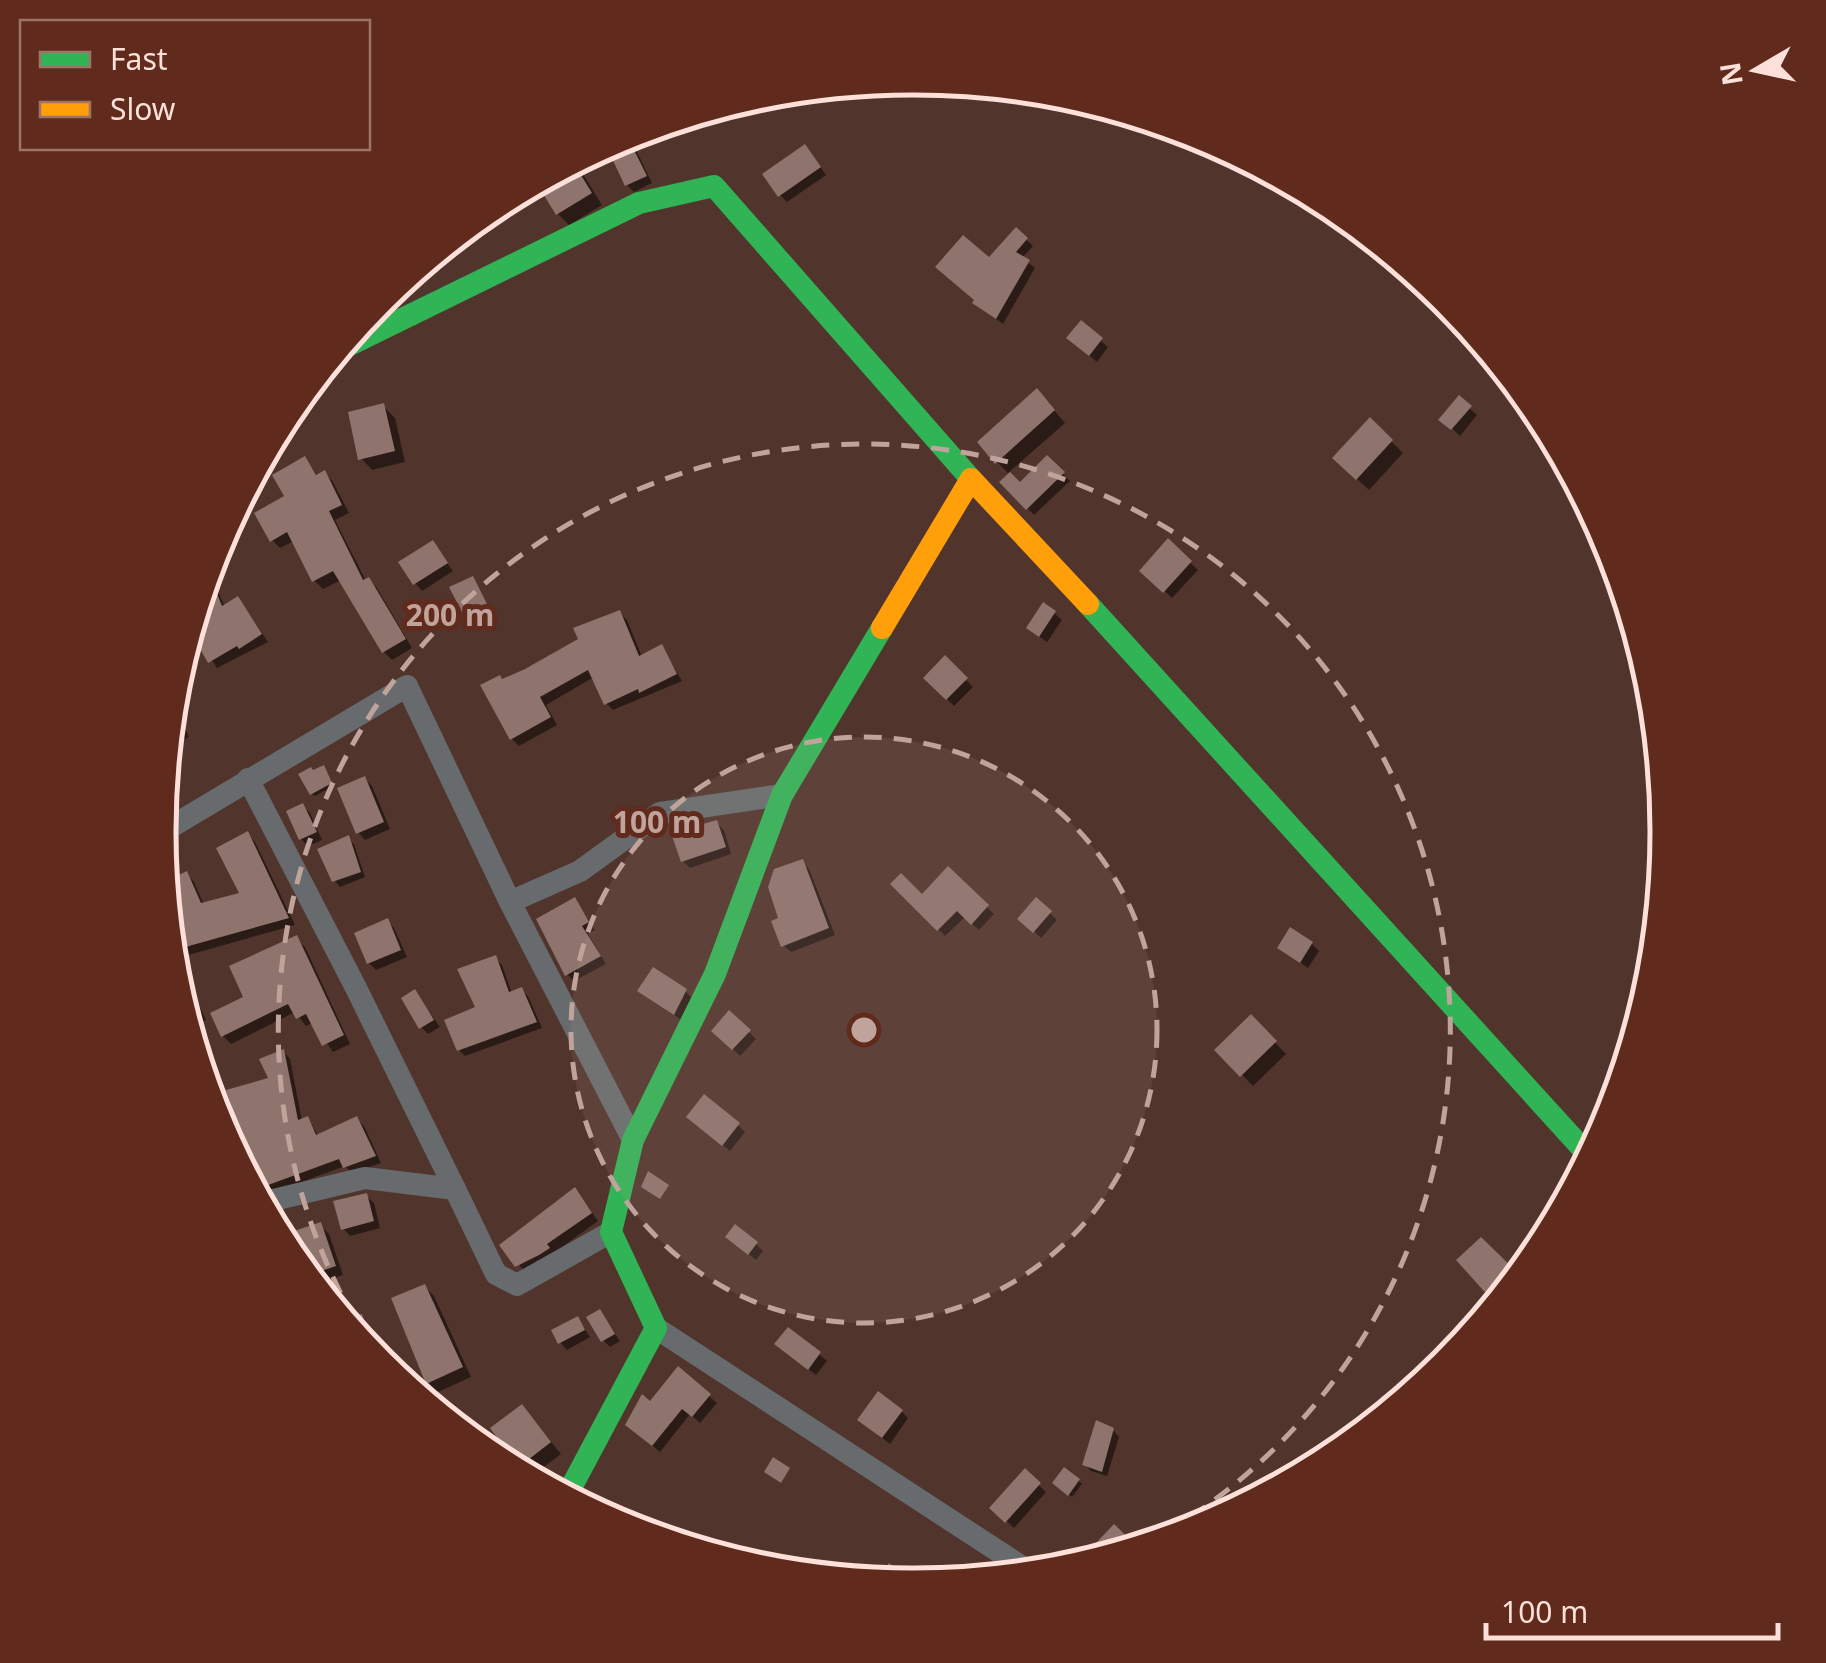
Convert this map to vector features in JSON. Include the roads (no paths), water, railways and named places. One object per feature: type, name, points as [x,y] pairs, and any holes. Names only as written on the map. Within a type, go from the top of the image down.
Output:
[{"type":"street","points":[[369,335],[639,203],[714,186],[971,479],[1579,1144]]},
{"type":"street","points":[[971,479],[782,795],[716,974],[634,1140],[611,1232],[656,1328],[1013,1561]]},
{"type":"street","points":[[176,823],[407,686],[510,902],[634,1140]]},
{"type":"street","points":[[248,779],[496,1274],[516,1285],[611,1232]]},
{"type":"street","points":[[510,902],[580,871],[660,813],[782,795]]},
{"type":"street","points":[[275,1200],[364,1178],[454,1189]]},
{"type":"street","points":[[573,1484],[656,1328]]}]
